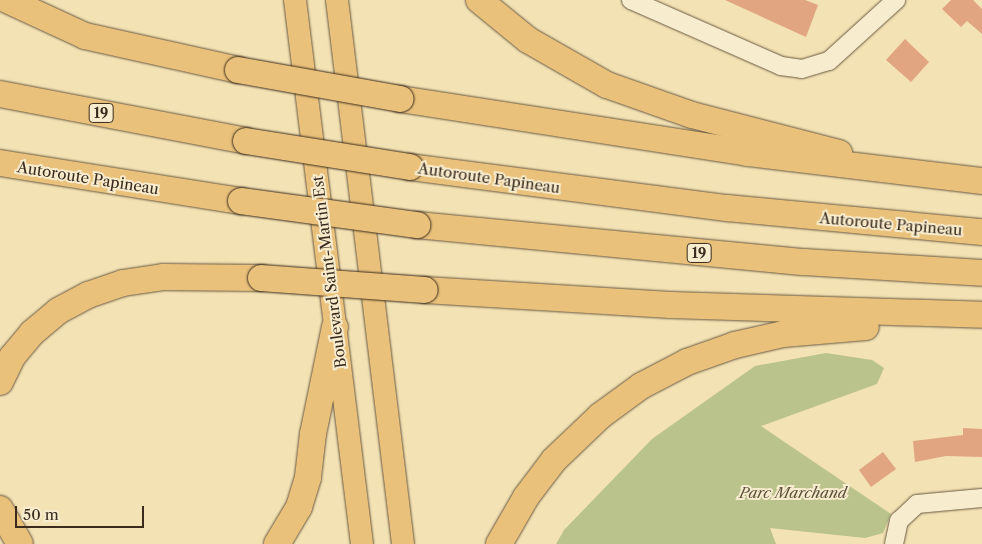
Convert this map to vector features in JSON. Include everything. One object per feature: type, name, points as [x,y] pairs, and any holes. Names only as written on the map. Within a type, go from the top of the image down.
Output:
[{"type":"highway","points":[[7,0],[85,36],[238,70],[400,99],[637,137],[982,181]]},
{"type":"highway","points":[[479,0],[541,48],[624,92],[692,115],[797,139],[894,171]]},
{"type":"highway","name":"Autoroute Papineau","points":[[0,94],[246,141],[410,167],[700,205],[982,232]]},
{"type":"highway","name":"Autoroute Papineau","points":[[0,163],[194,195],[417,225],[795,261],[982,273]]},
{"type":"highway","points":[[0,171],[194,195]]},
{"type":"highway","points":[[0,382],[12,357],[38,328],[88,295],[163,277],[262,278],[671,305],[982,315]]},
{"type":"highway","points":[[499,544],[526,497],[565,448],[612,406],[656,377],[704,355],[750,341],[783,334],[863,328],[917,313]]},
{"type":"highway","points":[[277,544],[295,515],[306,484],[335,328]]},
{"type":"highway","points":[[0,509],[20,544]]},
{"type":"main road","name":"Boulevard Saint-Martin Est","points":[[295,0],[362,544]]},
{"type":"main road","points":[[337,0],[403,544]]},
{"type":"street","points":[[631,0],[781,66],[802,69],[829,61],[896,0]]},
{"type":"street","points":[[894,544],[895,528],[917,504],[982,498]]},
{"type":"green space","name":"Parc Marchand","points":[[826,353],[872,360],[884,368],[877,384],[761,426],[891,514],[883,533],[865,538],[770,528],[776,544],[556,544],[564,530],[652,439],[755,366]]},
{"type":"building","points":[[725,0],[805,0],[818,5],[806,37]]},
{"type":"building","points":[[951,0],[973,0],[982,9],[982,34],[967,21],[961,27],[942,9]]},
{"type":"building","points":[[905,39],[929,62],[911,82],[886,60]]},
{"type":"building","points":[[963,428],[982,429],[982,457],[946,456],[915,462],[913,441],[963,435]]},
{"type":"building","points":[[883,452],[896,469],[871,487],[859,470]]}]
